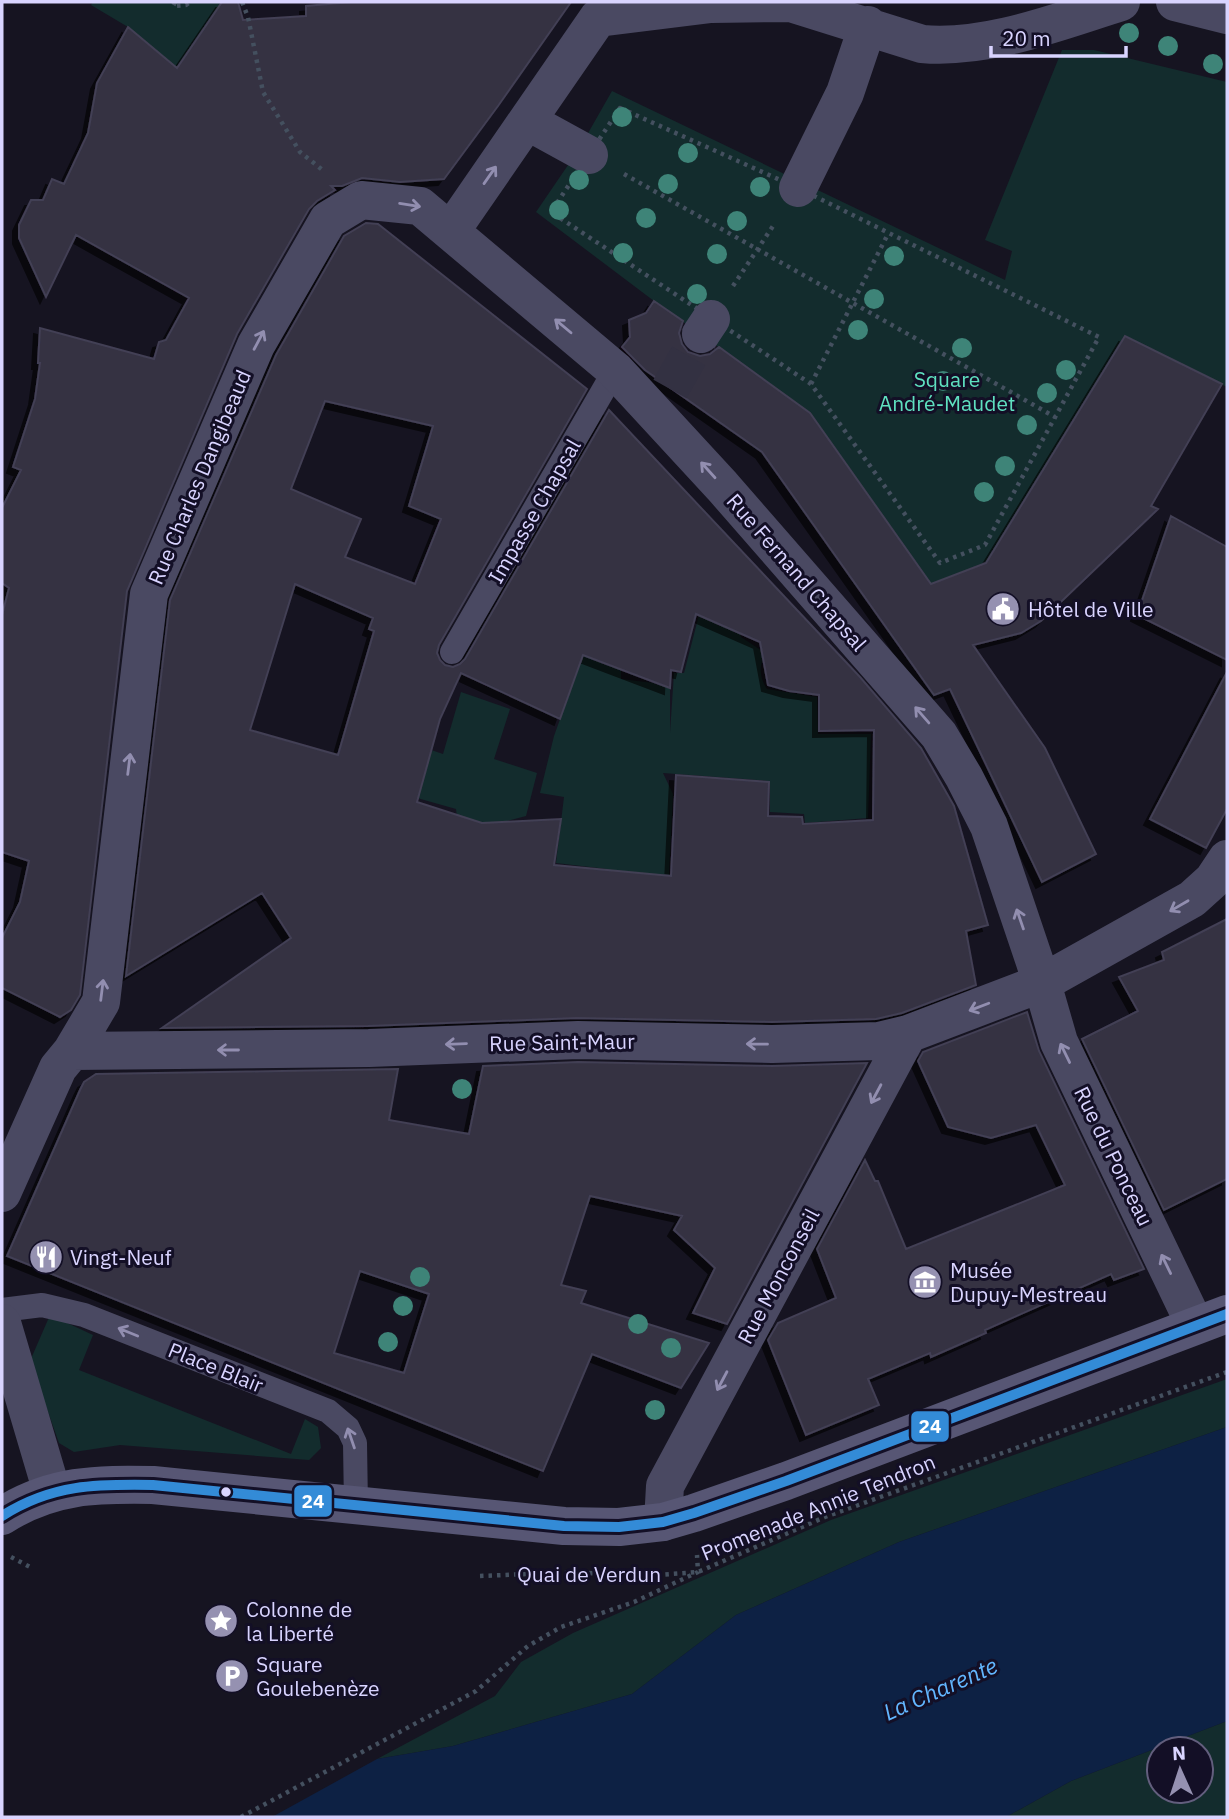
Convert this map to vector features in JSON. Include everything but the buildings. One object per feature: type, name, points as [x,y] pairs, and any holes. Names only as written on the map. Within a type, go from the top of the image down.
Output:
[{"type":"street","points":[[361,200],[420,206],[451,231],[527,121],[595,10],[791,3],[922,44],[943,46],[1032,30],[1121,2]]},
{"type":"street","points":[[1175,2],[1227,15]]},
{"type":"street","points":[[789,201],[845,93],[868,25]]},
{"type":"street","points":[[527,121],[589,155]]},
{"type":"street","name":"Rue Charles Dangibeaud","points":[[2,1193],[58,1068],[72,1051],[101,1002],[149,594],[256,345],[328,220],[361,200]]},
{"type":"street","name":"Rue Fernand Chapsal","points":[[451,231],[615,370],[664,401],[939,734],[989,826],[1042,983]]},
{"type":"street","name":"Rue Saint-Maur","points":[[72,1051],[369,1048],[578,1040],[772,1044],[879,1041],[908,1034],[1042,983],[1192,899],[1213,880],[1227,859]]},
{"type":"street","name":"Rue du Ponceau","points":[[1042,983],[1059,1042],[1211,1320]]},
{"type":"street","name":"Rue Monconseil","points":[[679,1517],[665,1486],[908,1034]]},
{"type":"street","points":[[2,1516],[52,1492],[98,1484],[153,1485],[564,1526],[619,1527],[679,1517],[786,1481],[1211,1320]]},
{"type":"street","points":[[2,1324],[52,1492]]},
{"type":"lane","name":"Impasse Chapsal","points":[[452,652],[615,370]]},
{"type":"lane","name":"Place Blair","points":[[2,1310],[42,1306],[84,1315],[328,1411],[348,1428],[355,1444],[356,1506]]},
{"type":"path","points":[[175,2],[173,6],[190,2]]},
{"type":"path","points":[[242,2],[248,17],[263,92],[300,152],[361,200]]},
{"type":"path","points":[[620,108],[789,201],[888,233],[1099,337],[985,545],[940,563],[811,384],[715,312],[551,212],[620,108]]},
{"type":"path","points":[[589,155],[1055,417]]},
{"type":"path","points":[[715,312],[789,201]]},
{"type":"path","points":[[811,384],[888,233]]},
{"type":"path","name":"Promenade Annie Tendron","points":[[241,1817],[475,1691],[528,1646],[561,1627],[634,1602],[825,1517],[1227,1372]]},
{"type":"path","name":"Promenade Annie Tendron","points":[[679,1517],[698,1572]]},
{"type":"path","points":[[2,1552],[32,1568]]},
{"type":"path","name":"Quai de Verdun","points":[[480,1576],[579,1572],[645,1576],[698,1572]]},
{"type":"green space","points":[[93,2],[228,2],[217,9],[152,102],[128,27],[91,5]]},
{"type":"green space","name":"Square André-Maudet","points":[[1062,50],[1094,50],[1227,82],[1227,387],[1125,337],[1011,545],[973,572],[952,614],[810,413],[536,212],[579,149],[612,91],[1005,280],[1012,251],[985,240]]},
{"type":"green space","points":[[699,615],[740,627],[741,637],[765,653],[761,671],[767,689],[817,697],[818,734],[871,734],[868,818],[805,823],[804,814],[770,812],[770,781],[663,773],[673,794],[667,912],[603,909],[607,869],[556,863],[564,797],[540,793],[554,736],[583,655],[621,666],[621,679],[670,685],[670,733],[674,673],[684,673]]},
{"type":"green space","points":[[461,692],[510,709],[494,759],[537,773],[526,816],[503,822],[504,929],[456,809],[350,779],[363,727],[443,754]]},
{"type":"green space","points":[[50,1315],[93,1335],[79,1370],[291,1454],[305,1419],[318,1427],[321,1448],[309,1460],[120,1445],[74,1452],[59,1443],[30,1361]]},
{"type":"green space","points":[[1227,1379],[1227,1427],[899,1542],[736,1615],[632,1694],[453,1746],[377,1759],[495,1696],[521,1662],[573,1633],[831,1520]]},
{"type":"green space","points":[[1227,1721],[1227,1817],[1006,1817],[1071,1781],[1145,1753],[1145,1805],[1215,1805],[1215,1735],[1191,1735]]},
{"type":"water","name":"La Charente","points":[[1227,1427],[1227,1721],[1191,1735],[1145,1735],[1145,1753],[1071,1781],[1006,1817],[272,1817],[377,1759],[453,1746],[632,1694],[736,1615],[899,1542]]},
{"type":"tunnel","points":[[670,389],[701,334]]},
{"type":"transit line","name":"24","points":[[2,1516],[39,1498],[75,1488],[153,1485],[564,1526],[619,1527],[663,1522],[786,1481],[1227,1314]]},
{"type":"place","name":"Hôtel de Ville","points":[[1003,609]]},
{"type":"place","name":"Vingt-Neuf","points":[[46,1257]]},
{"type":"place","name":"Musée Dupuy-Mestreau","points":[[925,1282]]},
{"type":"place","name":"Colonne de la Liberté","points":[[221,1621]]},
{"type":"place","name":"Square Goulebenèze","points":[[232,1676]]}]
